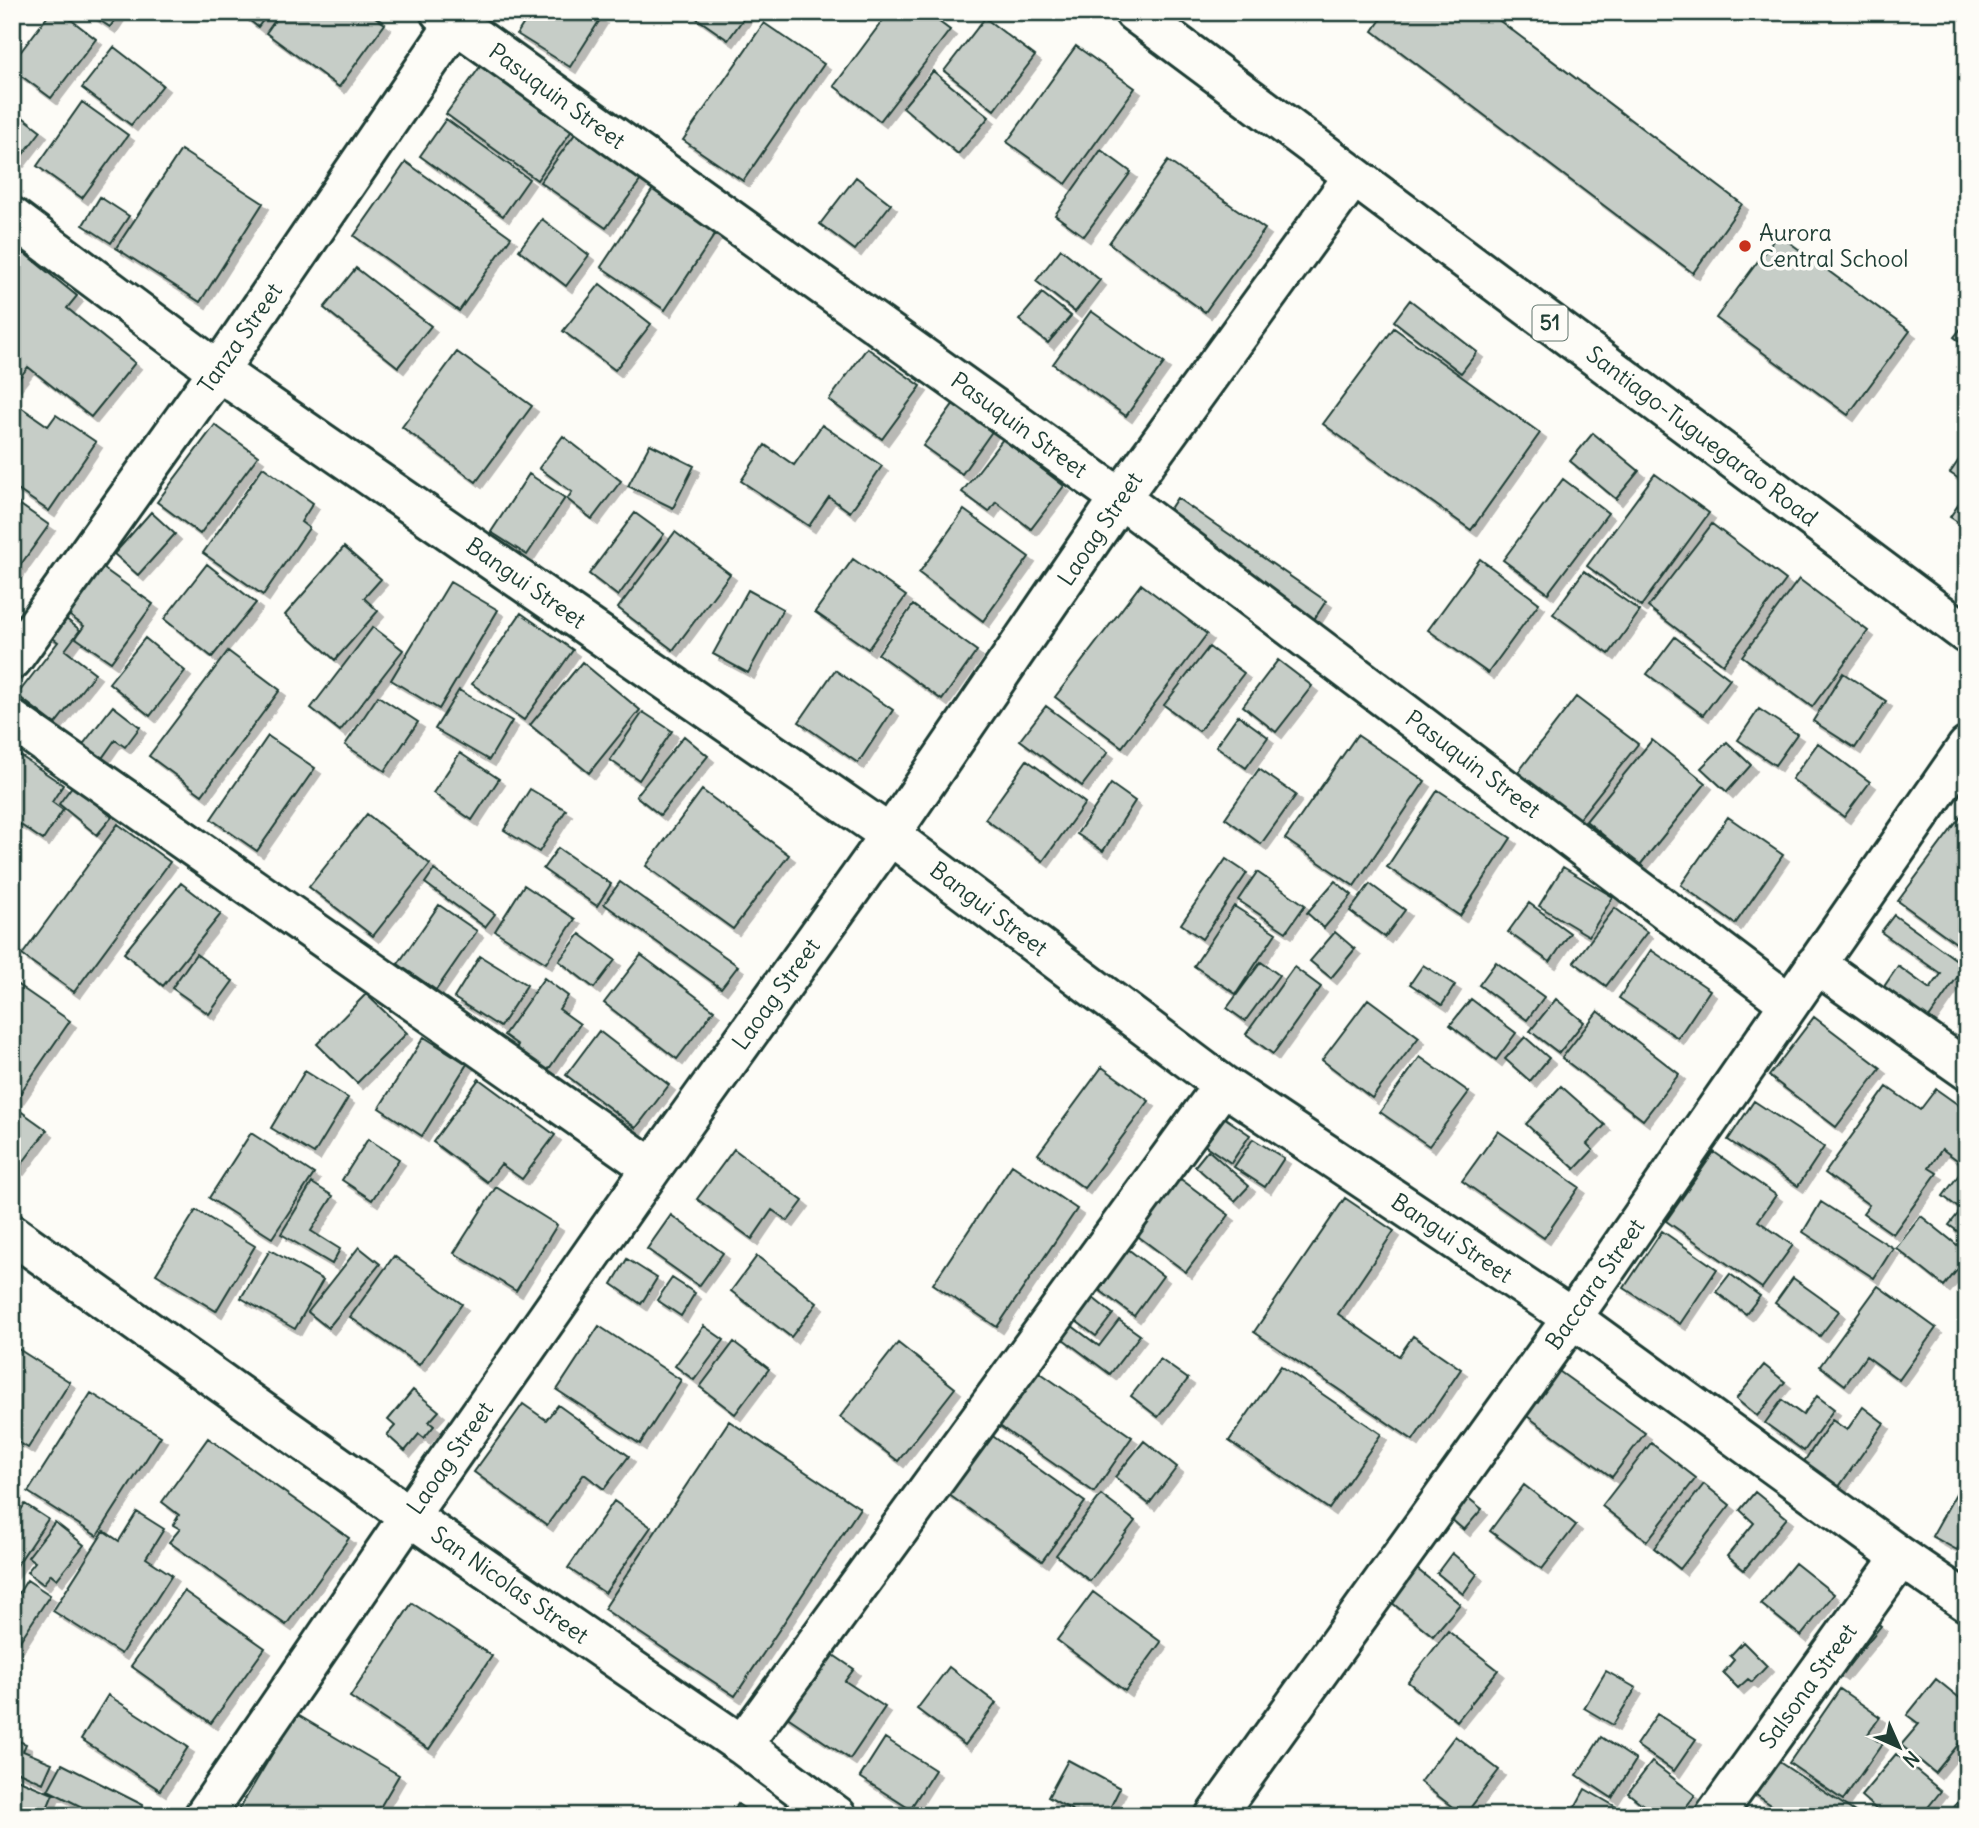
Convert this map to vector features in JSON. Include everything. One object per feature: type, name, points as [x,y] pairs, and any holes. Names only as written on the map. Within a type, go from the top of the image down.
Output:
[{"type":"main road","name":"Santiago-Tuguegarao Road","points":[[1134,12],[1967,634]]},
{"type":"main road","name":"Tanza Street","points":[[12,660],[218,371],[453,16]]},
{"type":"main road","name":"Pasuquin Street","points":[[453,16],[1120,498],[1789,1003]]},
{"type":"main road","name":"Laoag Street","points":[[204,1816],[652,1168],[890,835],[1120,498],[1353,177]]},
{"type":"main road","name":"Bangui Street","points":[[12,217],[218,371],[890,835],[1223,1085],[1572,1318],[1967,1602]]},
{"type":"main road","points":[[12,719],[652,1168]]},
{"type":"main road","name":"Baccara Street","points":[[1215,1816],[1572,1318],[1967,747]]},
{"type":"main road","points":[[1815,964],[1967,1070]]},
{"type":"main road","points":[[742,1745],[1223,1085]]},
{"type":"main road","name":"San Nicolas Street","points":[[12,1234],[410,1516],[742,1745],[837,1816]]},
{"type":"main road","name":"Salsona Street","points":[[1714,1816],[1901,1557]]},
{"type":"building","points":[[51,12],[61,12],[96,39],[51,98],[12,69],[12,63]]},
{"type":"building","points":[[87,12],[120,12],[110,27]]},
{"type":"building","points":[[239,12],[269,12],[258,27]]},
{"type":"building","points":[[281,12],[368,12],[385,24],[339,87],[266,33]]},
{"type":"building","points":[[531,12],[591,12],[601,18],[570,67],[517,34]]},
{"type":"building","points":[[694,12],[748,12],[728,40],[692,15]]},
{"type":"building","points":[[889,12],[926,12],[950,30],[880,121],[834,86]]},
{"type":"building","points":[[1386,12],[1488,12],[1742,204],[1693,273],[1373,31]]},
{"type":"building","points":[[985,18],[1035,56],[994,110],[944,71]]},
{"type":"building","points":[[764,23],[824,64],[743,181],[683,140]]},
{"type":"building","points":[[1076,46],[1135,88],[1066,184],[1007,142]]},
{"type":"building","points":[[114,47],[163,85],[131,125],[82,88]]},
{"type":"building","points":[[485,60],[575,126],[537,180],[446,114]]},
{"type":"building","points":[[933,71],[989,117],[958,154],[903,107]]},
{"type":"building","points":[[82,102],[128,135],[82,198],[37,166]]},
{"type":"building","points":[[12,109],[41,131],[18,161],[12,157]]},
{"type":"building","points":[[446,119],[529,179],[503,216],[420,156]]},
{"type":"building","points":[[578,130],[643,177],[606,228],[540,182]]},
{"type":"building","points":[[181,150],[263,203],[200,302],[116,248]]},
{"type":"building","points":[[1101,150],[1131,172],[1084,236],[1055,215]]},
{"type":"building","points":[[1168,161],[1265,229],[1205,312],[1109,243]]},
{"type":"building","points":[[406,162],[511,237],[459,311],[354,236]]},
{"type":"building","points":[[856,177],[891,204],[855,250],[820,224]]},
{"type":"building","points":[[655,186],[719,228],[665,310],[601,267]]},
{"type":"building","points":[[100,197],[129,216],[111,243],[83,225]]},
{"type":"building","points":[[542,219],[589,255],[566,286],[519,250]]},
{"type":"building","points":[[1778,234],[1910,331],[1848,415],[1716,318]]},
{"type":"building","points":[[1061,249],[1100,280],[1075,312],[1036,281]]},
{"type":"building","points":[[24,253],[77,296],[67,308],[135,363],[91,417],[28,367],[14,385],[12,384],[12,264],[15,265]]},
{"type":"building","points":[[356,268],[431,326],[398,367],[324,308]]},
{"type":"building","points":[[600,284],[651,324],[615,370],[563,331]]},
{"type":"building","points":[[1042,293],[1071,316],[1048,343],[1019,320]]},
{"type":"building","points":[[1410,300],[1477,352],[1461,373],[1394,321]]},
{"type":"building","points":[[1091,311],[1164,363],[1126,416],[1053,364]]},
{"type":"building","points":[[1967,321],[1967,347],[1954,337]]},
{"type":"building","points":[[1394,328],[1540,433],[1471,530],[1323,424]]},
{"type":"building","points":[[867,348],[921,386],[882,439],[829,400]]},
{"type":"building","points":[[457,352],[532,406],[476,482],[402,427]]},
{"type":"building","points":[[12,401],[48,426],[56,415],[96,442],[49,511],[12,486]]},
{"type":"building","points":[[954,403],[993,430],[962,474],[923,446]]},
{"type":"building","points":[[215,425],[258,456],[200,534],[157,502]]},
{"type":"building","points":[[822,425],[882,466],[850,512],[829,497],[809,526],[741,481],[765,445],[794,465]]},
{"type":"building","points":[[1593,433],[1639,471],[1616,499],[1570,461]]},
{"type":"building","points":[[563,436],[621,481],[592,519],[567,499],[572,492],[539,468]]},
{"type":"building","points":[[1003,439],[1064,486],[1031,529],[996,502],[989,512],[962,492]]},
{"type":"building","points":[[650,444],[694,466],[673,508],[628,486]]},
{"type":"building","points":[[1967,448],[1967,484],[1950,473]]},
{"type":"building","points":[[263,467],[313,503],[301,522],[309,528],[263,595],[203,553]]},
{"type":"building","points":[[529,474],[565,498],[527,555],[491,532]]},
{"type":"building","points":[[1655,474],[1709,513],[1641,606],[1587,566]]},
{"type":"building","points":[[1563,479],[1608,513],[1548,593],[1503,560]]},
{"type":"building","points":[[1967,492],[1967,528],[1950,517]]},
{"type":"building","points":[[1177,498],[1326,601],[1309,627],[1160,524]]},
{"type":"building","points":[[12,499],[49,525],[14,574],[12,573]]},
{"type":"building","points":[[964,510],[1029,557],[983,621],[919,573]]},
{"type":"building","points":[[151,512],[175,534],[138,575],[114,554]]},
{"type":"building","points":[[635,513],[664,534],[618,596],[589,574]]},
{"type":"building","points":[[1712,524],[1786,580],[1723,664],[1648,607]]},
{"type":"building","points":[[675,532],[730,574],[673,650],[618,608]]},
{"type":"building","points":[[344,547],[381,579],[364,598],[378,611],[335,660],[285,615]]},
{"type":"building","points":[[853,559],[906,596],[868,649],[815,612]]},
{"type":"building","points":[[1480,559],[1539,603],[1488,673],[1428,630]]},
{"type":"building","points":[[96,563],[153,604],[111,662],[76,638],[84,626],[62,610]]},
{"type":"building","points":[[207,564],[256,603],[212,657],[164,619]]},
{"type":"building","points":[[1584,571],[1640,611],[1609,654],[1553,614]]},
{"type":"building","points":[[1799,579],[1868,631],[1812,707],[1742,656]]},
{"type":"building","points":[[450,582],[498,610],[439,709],[391,680]]},
{"type":"building","points":[[1141,584],[1207,634],[1122,747],[1055,697]]},
{"type":"building","points":[[748,590],[783,609],[748,673],[713,654]]},
{"type":"building","points":[[913,605],[977,651],[942,700],[878,654]]},
{"type":"building","points":[[521,613],[573,650],[524,720],[472,684]]},
{"type":"building","points":[[61,615],[80,630],[65,650],[95,673],[55,724],[17,695],[58,642],[46,633]]},
{"type":"building","points":[[373,627],[403,650],[340,731],[311,708]]},
{"type":"building","points":[[1675,637],[1730,679],[1703,715],[1647,674]]},
{"type":"building","points":[[145,638],[185,671],[150,716],[109,683]]},
{"type":"building","points":[[1209,647],[1244,673],[1199,731],[1164,705]]},
{"type":"building","points":[[228,651],[280,690],[202,795],[149,756]]},
{"type":"building","points":[[1278,660],[1312,686],[1276,732],[1243,706]]},
{"type":"building","points":[[582,662],[640,710],[589,773],[530,725]]},
{"type":"building","points":[[835,670],[893,710],[858,763],[799,722]]},
{"type":"building","points":[[1843,673],[1886,701],[1855,748],[1813,721]]},
{"type":"building","points":[[459,690],[512,721],[489,760],[435,729]]},
{"type":"building","points":[[378,696],[418,722],[385,771],[345,745]]},
{"type":"building","points":[[1576,697],[1638,744],[1577,821],[1516,775]]},
{"type":"building","points":[[113,706],[140,727],[125,747],[115,740],[100,761],[81,747]]},
{"type":"building","points":[[1046,706],[1108,752],[1082,786],[1020,740]]},
{"type":"building","points":[[1759,709],[1797,734],[1775,765],[1738,740]]},
{"type":"building","points":[[643,712],[672,731],[639,780],[610,760]]},
{"type":"building","points":[[1238,715],[1268,737],[1246,768],[1216,746]]},
{"type":"building","points":[[1357,735],[1425,781],[1354,886],[1285,839]]},
{"type":"building","points":[[268,736],[315,768],[257,851],[211,819]]},
{"type":"building","points":[[684,736],[708,756],[660,815],[636,796]]},
{"type":"building","points":[[1652,740],[1706,783],[1640,865],[1586,821]]},
{"type":"building","points":[[1727,742],[1751,765],[1727,792],[1701,768]]},
{"type":"building","points":[[1818,743],[1870,782],[1844,817],[1792,779]]},
{"type":"building","points":[[12,750],[63,785],[52,802],[63,810],[43,840],[12,819]]},
{"type":"building","points":[[460,753],[499,779],[472,820],[433,793]]},
{"type":"building","points":[[1027,760],[1085,803],[1043,861],[985,819]]},
{"type":"building","points":[[1259,769],[1296,795],[1261,844],[1225,818]]},
{"type":"building","points":[[1111,784],[1135,801],[1103,851],[1077,834]]},
{"type":"building","points":[[73,785],[112,817],[97,835],[59,804]]},
{"type":"building","points":[[530,789],[566,810],[539,852],[504,830]]},
{"type":"building","points":[[702,790],[789,855],[733,929],[646,866]]},
{"type":"building","points":[[1438,790],[1511,838],[1460,916],[1387,867]]},
{"type":"building","points":[[367,814],[430,864],[373,936],[309,887]]},
{"type":"building","points":[[1962,815],[1967,819],[1967,951],[1898,901]]},
{"type":"building","points":[[1728,817],[1783,855],[1735,924],[1681,885]]},
{"type":"building","points":[[118,824],[170,862],[74,992],[22,955]]},
{"type":"building","points":[[558,848],[611,884],[597,906],[543,869]]},
{"type":"building","points":[[1226,859],[1247,873],[1202,939],[1181,924]]},
{"type":"building","points":[[1563,867],[1613,897],[1589,936],[1539,906]]},
{"type":"building","points":[[434,870],[495,914],[485,927],[425,883]]},
{"type":"building","points":[[1257,872],[1305,905],[1286,932],[1238,900]]},
{"type":"building","points":[[1335,881],[1352,895],[1324,928],[1307,913]]},
{"type":"building","points":[[620,882],[738,966],[721,988],[604,904]]},
{"type":"building","points":[[181,883],[221,914],[163,986],[124,953]]},
{"type":"building","points":[[1370,884],[1405,910],[1385,937],[1350,911]]},
{"type":"building","points":[[524,885],[575,919],[546,963],[495,931]]},
{"type":"building","points":[[1529,903],[1570,933],[1550,962],[1508,932]]},
{"type":"building","points":[[439,905],[477,931],[436,990],[398,964]]},
{"type":"building","points":[[1234,906],[1276,933],[1236,994],[1194,966]]},
{"type":"building","points":[[1615,908],[1647,932],[1606,986],[1574,962]]},
{"type":"building","points":[[1894,915],[1965,966],[1924,1025],[1879,994],[1898,966],[1930,989],[1941,974],[1881,932]]},
{"type":"building","points":[[1335,932],[1355,949],[1331,978],[1310,961]]},
{"type":"building","points":[[580,934],[615,960],[594,988],[559,961]]},
{"type":"building","points":[[1651,950],[1710,990],[1678,1038],[1619,998]]},
{"type":"building","points":[[196,954],[233,981],[209,1014],[172,988]]},
{"type":"building","points":[[641,955],[714,1010],[677,1059],[604,1003]]},
{"type":"building","points":[[480,956],[527,985],[500,1027],[454,998]]},
{"type":"building","points":[[1261,962],[1279,975],[1245,1021],[1227,1008]]},
{"type":"building","points":[[1496,962],[1544,997],[1527,1020],[1479,985]]},
{"type":"building","points":[[1423,965],[1455,985],[1442,1005],[1410,984]]},
{"type":"building","points":[[1294,967],[1321,987],[1273,1054],[1246,1034]]},
{"type":"building","points":[[544,978],[568,996],[559,1009],[580,1024],[539,1083],[507,1061],[518,1045],[504,1035]]},
{"type":"building","points":[[12,981],[70,1021],[16,1099],[12,1096]]},
{"type":"building","points":[[366,994],[407,1033],[357,1083],[317,1044]]},
{"type":"building","points":[[1368,999],[1419,1037],[1372,1098],[1322,1060]]},
{"type":"building","points":[[1471,999],[1516,1033],[1496,1060],[1450,1025]]},
{"type":"building","points":[[1556,999],[1584,1022],[1559,1053],[1530,1031]]},
{"type":"building","points":[[1598,1011],[1679,1074],[1643,1120],[1562,1058]]},
{"type":"building","points":[[1814,1017],[1881,1068],[1836,1127],[1769,1076]]},
{"type":"building","points":[[599,1031],[669,1085],[636,1128],[566,1075]]},
{"type":"building","points":[[424,1037],[467,1064],[422,1136],[379,1108]]},
{"type":"building","points":[[1525,1037],[1549,1058],[1530,1081],[1505,1059]]},
{"type":"building","points":[[1420,1057],[1469,1092],[1429,1146],[1380,1112]]},
{"type":"building","points":[[1102,1067],[1149,1101],[1084,1188],[1038,1154]]},
{"type":"building","points":[[305,1071],[348,1098],[314,1154],[271,1128]]},
{"type":"building","points":[[479,1079],[555,1135],[522,1179],[501,1164],[487,1182],[433,1142]]},
{"type":"building","points":[[1561,1086],[1605,1125],[1587,1144],[1593,1150],[1575,1169],[1526,1124]]},
{"type":"building","points":[[1887,1087],[1920,1110],[1936,1089],[1967,1111],[1967,1153],[1960,1162],[1942,1149],[1929,1168],[1937,1173],[1893,1234],[1863,1213],[1869,1205],[1825,1173]]},
{"type":"building","points":[[1754,1101],[1824,1147],[1798,1186],[1728,1140]]},
{"type":"building","points":[[19,1110],[47,1130],[18,1169],[12,1165],[12,1119]]},
{"type":"building","points":[[1222,1116],[1250,1135],[1231,1163],[1203,1144]]},
{"type":"building","points":[[1498,1131],[1579,1187],[1544,1238],[1462,1181]]},
{"type":"building","points":[[251,1133],[314,1174],[272,1238],[209,1198]]},
{"type":"building","points":[[368,1139],[399,1159],[372,1200],[342,1180]]},
{"type":"building","points":[[1253,1139],[1284,1158],[1265,1187],[1234,1167]]},
{"type":"building","points":[[734,1149],[803,1201],[788,1221],[772,1210],[752,1239],[697,1199]]},
{"type":"building","points":[[1208,1150],[1249,1186],[1235,1201],[1195,1166]]},
{"type":"building","points":[[1714,1152],[1776,1195],[1758,1221],[1793,1245],[1762,1288],[1666,1221]]},
{"type":"building","points":[[1967,1164],[1967,1238],[1949,1225],[1961,1210],[1943,1196]]},
{"type":"building","points":[[1012,1165],[1077,1209],[997,1327],[933,1284]]},
{"type":"building","points":[[1178,1177],[1229,1215],[1186,1272],[1135,1234]]},
{"type":"building","points":[[312,1183],[333,1196],[311,1231],[340,1249],[332,1264],[281,1234]]},
{"type":"building","points":[[496,1187],[557,1225],[516,1291],[454,1253]]},
{"type":"building","points":[[1345,1198],[1394,1231],[1338,1314],[1399,1356],[1413,1336],[1461,1369],[1413,1440],[1254,1332]]},
{"type":"building","points":[[1821,1202],[1893,1248],[1874,1278],[1803,1232]]},
{"type":"building","points":[[196,1210],[255,1246],[216,1311],[156,1274]]},
{"type":"building","points":[[671,1215],[723,1253],[699,1286],[647,1249]]},
{"type":"building","points":[[1921,1216],[1967,1253],[1967,1258],[1944,1286],[1896,1248]]},
{"type":"building","points":[[1662,1231],[1717,1269],[1680,1324],[1624,1288]]},
{"type":"building","points":[[1124,1246],[1163,1276],[1134,1316],[1094,1286]]},
{"type":"building","points":[[359,1247],[380,1264],[328,1328],[308,1312]]},
{"type":"building","points":[[270,1250],[323,1280],[295,1329],[241,1298]]},
{"type":"building","points":[[394,1256],[462,1304],[419,1365],[350,1317]]},
{"type":"building","points":[[757,1256],[817,1303],[791,1337],[731,1291]]},
{"type":"building","points":[[627,1259],[657,1278],[641,1304],[612,1284]]},
{"type":"building","points":[[1730,1274],[1760,1296],[1746,1314],[1716,1292]]},
{"type":"building","points":[[672,1278],[695,1293],[681,1316],[657,1300]]},
{"type":"building","points":[[1793,1278],[1839,1311],[1820,1336],[1775,1303]]},
{"type":"building","points":[[1878,1286],[1936,1328],[1899,1380],[1866,1356],[1845,1385],[1820,1366]]},
{"type":"building","points":[[1093,1298],[1113,1314],[1096,1336],[1076,1321]]},
{"type":"building","points":[[1119,1320],[1140,1335],[1110,1374],[1063,1339],[1072,1326],[1099,1346]]},
{"type":"building","points":[[599,1326],[681,1380],[640,1444],[557,1390]]},
{"type":"building","points":[[704,1326],[724,1340],[694,1380],[675,1366]]},
{"type":"building","points":[[734,1342],[769,1369],[735,1414],[700,1387]]},
{"type":"building","points":[[898,1343],[955,1388],[898,1461],[840,1417]]},
{"type":"building","points":[[12,1345],[70,1382],[28,1448],[12,1438]]},
{"type":"building","points":[[1160,1359],[1188,1379],[1158,1417],[1131,1396]]},
{"type":"building","points":[[1764,1365],[1785,1382],[1757,1416],[1736,1399]]},
{"type":"building","points":[[1281,1366],[1381,1434],[1329,1509],[1229,1441]]},
{"type":"building","points":[[1032,1367],[1132,1437],[1094,1492],[994,1422]]},
{"type":"building","points":[[1556,1369],[1645,1433],[1612,1477],[1524,1414]]},
{"type":"building","points":[[413,1390],[439,1411],[429,1422],[434,1426],[424,1438],[419,1434],[405,1451],[387,1435],[395,1426],[388,1420]]},
{"type":"building","points":[[91,1393],[161,1436],[97,1536],[28,1492]]},
{"type":"building","points":[[1817,1396],[1834,1409],[1804,1451],[1765,1423],[1782,1400],[1803,1415]]},
{"type":"building","points":[[523,1404],[546,1420],[558,1405],[629,1456],[604,1489],[584,1474],[547,1525],[474,1472]]},
{"type":"building","points":[[1863,1407],[1884,1423],[1838,1488],[1803,1463],[1832,1420],[1847,1430]]},
{"type":"building","points":[[729,1421],[860,1508],[735,1696],[604,1609]]},
{"type":"building","points":[[980,1427],[1085,1502],[1042,1561],[938,1487]]},
{"type":"building","points":[[208,1438],[349,1538],[286,1625],[169,1542],[180,1529],[173,1525],[179,1515],[162,1502]]},
{"type":"building","points":[[1144,1441],[1177,1467],[1149,1504],[1115,1477]]},
{"type":"building","points":[[1651,1443],[1696,1478],[1647,1541],[1602,1506]]},
{"type":"building","points":[[1963,1481],[1967,1483],[1967,1532],[1957,1550],[1932,1536]]},
{"type":"building","points":[[1704,1484],[1730,1505],[1680,1569],[1654,1548]]},
{"type":"building","points":[[1524,1485],[1576,1525],[1542,1569],[1490,1531]]},
{"type":"building","points":[[1755,1492],[1787,1518],[1744,1570],[1727,1556],[1754,1523],[1740,1510]]},
{"type":"building","points":[[1101,1495],[1135,1521],[1090,1581],[1056,1555]]},
{"type":"building","points":[[1467,1497],[1482,1509],[1464,1530],[1450,1518]]},
{"type":"building","points":[[614,1501],[651,1527],[605,1593],[568,1568]]},
{"type":"building","points":[[25,1504],[48,1519],[13,1571],[12,1523]]},
{"type":"building","points":[[137,1512],[164,1529],[146,1558],[172,1575],[121,1654],[53,1611],[104,1531],[119,1541]]},
{"type":"building","points":[[55,1522],[84,1545],[57,1579],[51,1574],[43,1584],[27,1572],[35,1562],[28,1557]]},
{"type":"building","points":[[1452,1553],[1477,1574],[1463,1594],[1437,1573]]},
{"type":"building","points":[[1795,1563],[1834,1594],[1801,1636],[1761,1604]]},
{"type":"building","points":[[1417,1569],[1460,1604],[1433,1636],[1391,1602]]},
{"type":"building","points":[[27,1580],[50,1595],[12,1653],[12,1604]]},
{"type":"building","points":[[184,1591],[265,1648],[211,1723],[131,1666]]},
{"type":"building","points":[[1093,1592],[1161,1642],[1125,1691],[1057,1640]]},
{"type":"building","points":[[412,1603],[492,1656],[429,1749],[350,1697]]},
{"type":"building","points":[[1867,1615],[1881,1626],[1841,1675],[1827,1665]]},
{"type":"building","points":[[1448,1631],[1498,1670],[1457,1721],[1408,1682]]},
{"type":"building","points":[[1743,1642],[1767,1666],[1752,1682],[1748,1679],[1738,1688],[1723,1673],[1734,1660],[1730,1656]]},
{"type":"building","points":[[823,1648],[854,1669],[845,1681],[885,1707],[850,1759],[780,1712]]},
{"type":"building","points":[[949,1667],[996,1703],[965,1745],[917,1709]]},
{"type":"building","points":[[1606,1671],[1636,1688],[1613,1725],[1584,1708]]},
{"type":"building","points":[[1936,1679],[1967,1704],[1967,1734],[1935,1773],[1901,1745],[1919,1724],[1907,1715]]},
{"type":"building","points":[[1840,1689],[1880,1717],[1868,1734],[1882,1744],[1843,1800],[1789,1763]]},
{"type":"building","points":[[108,1695],[188,1747],[160,1790],[81,1739]]},
{"type":"building","points":[[296,1714],[399,1775],[375,1816],[235,1816]]},
{"type":"building","points":[[1657,1714],[1696,1739],[1674,1771],[1636,1745]]},
{"type":"building","points":[[1455,1736],[1499,1770],[1464,1816],[1420,1782]]},
{"type":"building","points":[[1601,1737],[1636,1760],[1612,1798],[1577,1775]]},
{"type":"building","points":[[12,1738],[26,1744],[23,1751],[52,1763],[43,1783],[12,1769]]},
{"type":"building","points":[[885,1738],[935,1770],[910,1809],[860,1777]]},
{"type":"building","points":[[1896,1754],[1941,1791],[1921,1816],[1884,1816],[1861,1796]]},
{"type":"building","points":[[1773,1758],[1861,1816],[1788,1816],[1750,1791]]},
{"type":"building","points":[[1068,1760],[1120,1788],[1106,1816],[1083,1816],[1048,1797]]},
{"type":"building","points":[[1652,1762],[1695,1795],[1679,1816],[1657,1816],[1628,1793]]},
{"type":"building","points":[[62,1764],[143,1805],[138,1816],[100,1816],[48,1790]]},
{"type":"building","points":[[12,1777],[53,1794],[44,1816],[12,1816]]},
{"type":"building","points":[[1585,1789],[1632,1816],[1570,1816]]},
{"type":"building","points":[[1967,1789],[1967,1816],[1948,1816]]},
{"type":"building","points":[[738,1804],[754,1816],[730,1816]]},
{"type":"place","name":"Aurora Central School","points":[[1745,246]]}]
